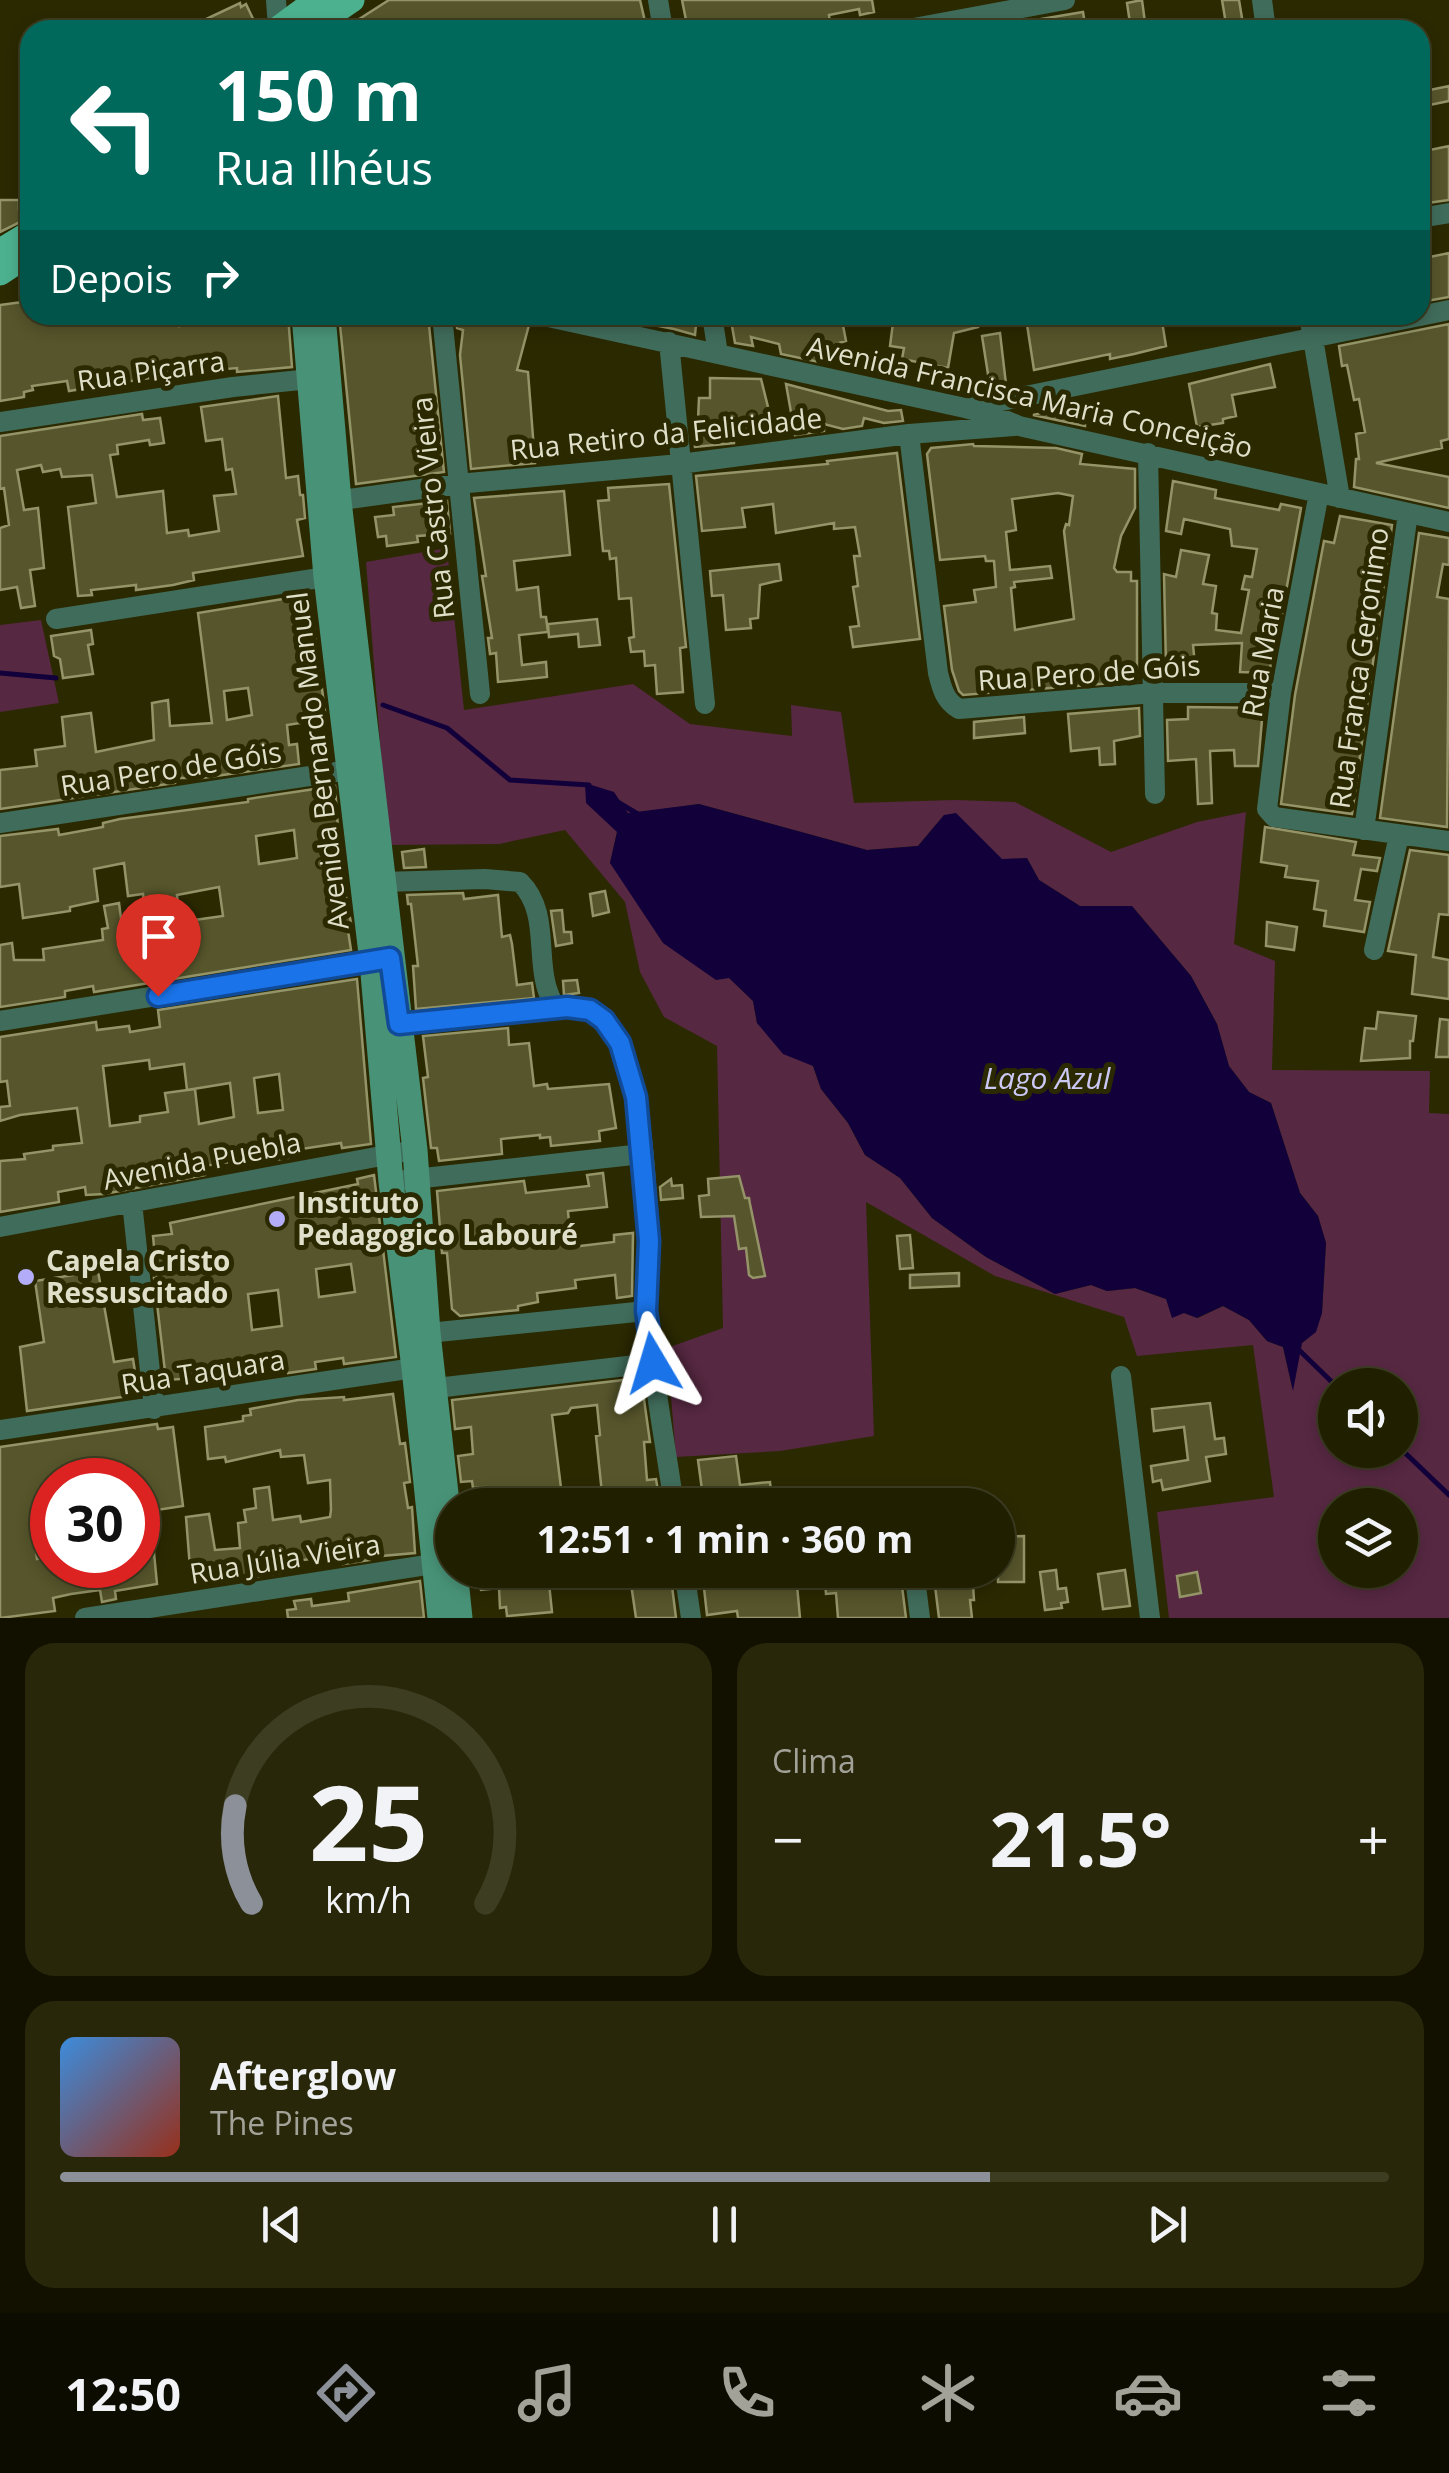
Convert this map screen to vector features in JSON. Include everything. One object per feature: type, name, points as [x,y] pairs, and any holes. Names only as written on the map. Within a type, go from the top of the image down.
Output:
[{"type":"main road","points":[[289,20],[317,0]]},
{"type":"main road","points":[[294,20],[352,0]]},
{"type":"street","points":[[957,20],[1065,0]]},
{"type":"street","name":"Avenida Bernardo Manuel","points":[[305,325],[382,882],[388,1155],[404,1180],[428,1333],[436,1388],[437,1488]]},
{"type":"street","name":"Avenida Bernardo Manuel","points":[[322,325],[330,501],[326,577],[349,770],[381,960],[399,1024],[414,1150],[404,1180],[414,1368],[435,1489]]},
{"type":"street","name":"Rua Castro Vieira","points":[[443,325],[480,694]]},
{"type":"street","name":"Avenida Francisca Maria Conceição","points":[[588,325],[965,408],[1019,426],[1449,522]]},
{"type":"street","points":[[714,325],[718,354]]},
{"type":"street","points":[[1311,325],[1329,496]]},
{"type":"street","points":[[965,408],[1376,325]]},
{"type":"street","points":[[670,342],[706,704]]},
{"type":"street","name":"Rua Piçarra","points":[[0,422],[310,379]]},
{"type":"street","name":"Rua Retiro da Felicidade","points":[[330,501],[457,484],[680,464],[909,434],[1019,426]]},
{"type":"street","name":"Rua Pero de Góis","points":[[909,434],[938,673],[947,700],[959,709],[1154,693],[1281,693]]},
{"type":"street","points":[[1148,454],[1155,794]]},
{"type":"street","name":"Rua Maria","points":[[1329,496],[1281,693],[1267,803],[1274,818],[1364,830]]},
{"type":"street","name":"Rua Franca Geronimo","points":[[1364,830],[1408,512]]},
{"type":"street","points":[[56,618],[326,577]]},
{"type":"street","name":"Rua Pero de Góis","points":[[0,823],[349,770]]},
{"type":"street","points":[[1364,830],[1449,841]]},
{"type":"street","points":[[1374,950],[1399,835]]},
{"type":"street","points":[[382,882],[485,878],[520,882],[538,916],[545,984],[555,1009]]},
{"type":"street","points":[[0,1021],[381,960]]},
{"type":"street","points":[[399,1024],[582,1007],[596,1013],[620,1043],[636,1097],[649,1241],[646,1311],[671,1488]]},
{"type":"street","name":"Avenida Puebla","points":[[0,1227],[414,1150]]},
{"type":"street","points":[[404,1180],[642,1154]]},
{"type":"street","points":[[132,1202],[154,1409]]},
{"type":"street","points":[[428,1333],[646,1311]]},
{"type":"street","points":[[436,1388],[653,1363]]},
{"type":"street","name":"Rua Taquara","points":[[0,1430],[414,1368]]},
{"type":"street","points":[[1120,1376],[1150,1618]]},
{"type":"street","name":"Rua Júlia Vieira","points":[[86,1618],[435,1562]]},
{"type":"street","name":"Avenida Bernardo Manuel","points":[[440,1618],[444,1588]]},
{"type":"street","name":"Avenida Bernardo Manuel","points":[[453,1588],[460,1618]]},
{"type":"street","points":[[687,1588],[691,1618]]},
{"type":"street","points":[[916,1588],[920,1618]]},
{"type":"shaded area","points":[[447,548],[464,710],[633,684],[690,724],[792,736],[791,705],[841,712],[854,803],[1015,802],[1111,852],[1197,822],[1246,812],[1234,944],[1275,961],[1272,1070],[1430,1071],[1429,1113],[1449,1114],[1449,1618],[1169,1618],[1157,1512],[1274,1497],[1253,1345],[1137,1356],[1124,1317],[995,1276],[866,1202],[874,1436],[780,1451],[676,1457],[667,1348],[723,1328],[717,1046],[664,1017],[640,972],[625,902],[565,830],[499,844],[388,845],[366,562]],"holes":[[[699,804],[867,850],[918,846],[944,815],[1002,860],[1027,858],[1039,880],[1080,906],[1132,906],[1191,976],[1217,1024],[1229,1066],[1249,1092],[1271,1103],[1300,1193],[1318,1216],[1326,1243],[1322,1313],[1315,1332],[1302,1343],[1292,1387],[1283,1347],[1267,1341],[1249,1320],[1223,1306],[1198,1318],[1166,1299],[1135,1288],[1107,1291],[1091,1285],[1055,1294],[986,1257],[932,1218],[900,1178],[865,1155],[848,1123],[821,1089],[813,1066],[757,1023],[753,1001],[610,863],[617,832],[628,814]]]},
{"type":"shaded area","points":[[41,620],[59,703],[0,712],[0,625]]},
{"type":"water","name":"Lago Azul","points":[[585,783],[614,792],[628,813],[699,804],[867,850],[918,846],[944,815],[956,813],[1002,859],[1027,858],[1039,880],[1080,906],[1132,906],[1191,976],[1217,1024],[1229,1066],[1249,1092],[1271,1103],[1300,1193],[1318,1216],[1326,1243],[1322,1313],[1316,1332],[1302,1343],[1293,1391],[1283,1347],[1267,1341],[1249,1320],[1223,1306],[1197,1318],[1184,1313],[1172,1318],[1166,1299],[1135,1288],[1107,1291],[1091,1285],[1055,1294],[986,1257],[932,1218],[900,1178],[865,1155],[848,1123],[821,1089],[813,1066],[783,1054],[757,1023],[753,1001],[729,978],[716,980],[663,943],[610,863],[617,832],[586,803]]},
{"type":"building","points":[[389,0],[640,0],[645,20],[358,20]]},
{"type":"building","points":[[682,0],[872,0],[874,12],[860,15],[859,9],[829,15],[830,20],[686,20]]},
{"type":"building","points":[[1142,0],[1145,20],[1130,20],[1127,3]]},
{"type":"building","points":[[1222,0],[1239,0],[1242,20],[1225,20]]},
{"type":"building","points":[[240,3],[241,7],[246,4],[254,20],[204,20]]},
{"type":"building","points":[[1083,12],[1084,20],[1036,20]]},
{"type":"building","points":[[1449,86],[1449,101],[1430,105],[1430,90]]},
{"type":"building","points":[[1449,146],[1449,200],[1430,203],[1430,150]]},
{"type":"building","points":[[0,200],[19,200],[20,222],[0,232]]},
{"type":"building","points":[[1449,253],[1449,297],[1430,300],[1430,257]]},
{"type":"building","points":[[20,302],[20,325],[289,325],[292,367],[237,372],[237,368],[215,370],[215,366],[182,372],[183,379],[157,383],[156,377],[69,391],[67,381],[32,386],[33,390],[24,392],[24,397],[0,401],[0,305]]},
{"type":"building","points":[[1449,324],[1449,439],[1441,441],[1442,448],[1376,463],[1449,477],[1449,508],[1354,487],[1359,459],[1356,434],[1365,432],[1359,399],[1354,400],[1339,346]]},
{"type":"building","points":[[340,325],[429,325],[444,472],[356,484]]},
{"type":"building","points":[[457,325],[529,325],[517,370],[528,372],[535,463],[471,469],[460,355],[463,330]]},
{"type":"building","points":[[654,325],[696,325],[695,335]]},
{"type":"building","points":[[732,325],[843,325],[846,341],[836,344],[838,357],[819,362],[781,354],[779,344],[751,337],[753,346],[735,343]]},
{"type":"building","points":[[893,325],[978,325],[954,333],[948,368],[902,359],[904,348],[890,346]]},
{"type":"building","points":[[1027,325],[1163,325],[1166,346],[1034,370]]},
{"type":"building","points":[[1000,333],[1006,384],[990,387],[982,336]]},
{"type":"building","points":[[1270,364],[1275,387],[1232,395],[1236,416],[1223,419],[1223,423],[1197,427],[1189,384]]},
{"type":"building","points":[[710,378],[761,379],[775,435],[734,434],[734,443],[695,447],[693,420],[698,420],[699,398],[710,398]]},
{"type":"building","points":[[786,384],[888,411],[901,410],[903,421],[884,423],[864,418],[862,426],[843,429],[824,424],[824,431],[795,435]]},
{"type":"building","points":[[278,396],[286,478],[298,476],[303,495],[305,518],[297,520],[303,556],[193,573],[194,580],[173,585],[91,590],[92,595],[78,596],[68,507],[96,503],[92,475],[62,477],[60,469],[43,472],[41,465],[17,470],[24,510],[38,508],[44,568],[30,570],[35,606],[21,608],[17,587],[0,590],[0,528],[9,525],[4,488],[0,489],[0,436],[142,414],[143,420],[160,418],[164,443],[150,445],[149,440],[117,445],[118,454],[110,455],[117,497],[163,491],[167,533],[188,530],[189,536],[219,531],[214,496],[236,494],[232,469],[226,470],[222,439],[206,441],[201,407]]},
{"type":"building","points":[[1086,404],[1085,426],[1033,415]]},
{"type":"building","points":[[973,444],[1056,448],[1082,454],[1080,464],[1135,469],[1135,508],[1121,536],[1114,568],[1117,572],[1131,572],[1131,581],[1137,581],[1137,681],[963,695],[959,691],[952,670],[944,606],[976,602],[974,590],[996,587],[994,561],[986,561],[985,556],[940,560],[927,454],[931,448]],"holes":[[[1058,493],[1073,496],[1069,525],[1064,531],[1074,619],[1015,630],[1011,588],[1015,587],[1014,582],[1052,578],[1050,566],[1010,570],[1006,532],[1016,530],[1012,499]]]},
{"type":"building","points":[[897,453],[920,639],[853,647],[850,627],[859,626],[853,587],[858,586],[854,556],[860,556],[855,527],[834,529],[834,523],[776,533],[773,504],[742,508],[745,527],[702,531],[696,476],[828,464],[827,461]]},
{"type":"building","points":[[1173,481],[1216,490],[1215,498],[1279,510],[1281,504],[1301,508],[1280,625],[1275,624],[1270,673],[1240,672],[1242,643],[1193,645],[1195,665],[1166,667],[1164,574],[1176,577],[1181,550],[1209,555],[1203,584],[1216,586],[1212,613],[1217,614],[1216,630],[1241,633],[1249,590],[1242,589],[1245,576],[1252,577],[1257,549],[1232,546],[1230,529],[1184,519],[1181,534],[1166,531]]},
{"type":"building","points":[[669,484],[686,647],[680,648],[683,692],[657,694],[655,665],[645,666],[644,651],[631,652],[631,598],[619,599],[616,558],[610,559],[609,551],[603,551],[598,501],[609,500],[608,488]]},
{"type":"building","points":[[564,491],[570,555],[514,561],[517,590],[538,587],[541,617],[546,617],[548,632],[519,635],[522,665],[546,662],[547,677],[498,682],[496,653],[490,654],[488,638],[492,638],[482,576],[486,576],[474,498]]},
{"type":"building","points":[[447,501],[450,534],[417,536],[418,542],[387,546],[386,536],[378,537],[375,517],[394,515],[393,507]]},
{"type":"building","points":[[1340,516],[1392,525],[1352,814],[1281,804],[1295,695],[1324,541],[1334,543]]},
{"type":"building","points":[[1419,533],[1449,538],[1449,565],[1443,564],[1437,597],[1449,599],[1447,827],[1380,818]]},
{"type":"building","points":[[779,564],[781,580],[760,585],[758,618],[750,619],[751,628],[726,630],[723,595],[712,596],[710,571]]},
{"type":"building","points":[[295,597],[299,623],[313,621],[326,719],[287,725],[289,745],[297,744],[299,764],[202,778],[175,778],[175,783],[0,809],[0,770],[37,766],[35,750],[65,746],[62,717],[91,713],[96,752],[154,740],[152,703],[168,700],[170,726],[212,723],[198,613]],"holes":[[[248,688],[252,715],[227,720],[224,691]]]},
{"type":"building","points":[[597,619],[600,645],[579,647],[578,634],[549,637],[548,624]]},
{"type":"building","points":[[91,630],[93,644],[88,645],[93,674],[63,678],[51,636]]},
{"type":"building","points":[[1188,707],[1263,708],[1258,766],[1235,766],[1234,750],[1210,751],[1212,803],[1198,804],[1196,759],[1168,761],[1167,720],[1188,719]]},
{"type":"building","points":[[1139,708],[1140,736],[1114,741],[1115,764],[1100,765],[1099,748],[1071,751],[1068,714]]},
{"type":"building","points":[[1024,717],[1025,733],[974,738],[974,722]]},
{"type":"building","points":[[335,786],[351,950],[94,992],[93,986],[65,991],[65,997],[0,1007],[0,945],[12,943],[14,960],[44,960],[43,949],[103,940],[102,929],[108,928],[104,906],[119,903],[122,926],[147,923],[143,894],[128,896],[124,863],[94,869],[98,901],[70,907],[70,911],[23,918],[19,884],[0,887],[0,836],[58,829],[59,835],[103,827],[103,823],[120,819]],"holes":[[[294,830],[297,858],[259,864],[256,836]],[[219,887],[223,916],[180,922],[177,895]]]},
{"type":"building","points":[[1265,827],[1356,842],[1353,855],[1380,858],[1377,871],[1361,869],[1355,900],[1370,902],[1364,932],[1324,926],[1326,911],[1314,909],[1318,881],[1285,877],[1287,866],[1261,862]]},
{"type":"building","points":[[424,849],[426,867],[404,868],[402,852]]},
{"type":"building","points":[[1410,850],[1449,855],[1449,915],[1439,914],[1433,957],[1449,960],[1449,999],[1412,994],[1416,955],[1388,951]]},
{"type":"building","points":[[605,891],[609,912],[593,916],[590,894]]},
{"type":"building","points":[[463,893],[464,899],[498,895],[502,937],[510,935],[517,985],[532,983],[534,998],[416,1009],[413,966],[418,966],[407,895]]},
{"type":"building","points":[[562,910],[564,932],[571,932],[572,943],[556,946],[551,911]]},
{"type":"building","points":[[1267,922],[1297,927],[1294,950],[1266,946]]},
{"type":"building","points":[[357,979],[371,1144],[342,1148],[341,1143],[288,1151],[288,1158],[204,1166],[205,1175],[104,1194],[86,1195],[85,1187],[58,1192],[59,1202],[0,1212],[0,1161],[25,1159],[24,1154],[82,1143],[77,1108],[0,1121],[0,1107],[10,1106],[7,1081],[0,1082],[0,1037],[96,1022],[97,1030],[129,1026],[130,1032],[160,1027],[158,1010]],"holes":[[[149,1060],[150,1069],[184,1064],[187,1090],[230,1083],[234,1117],[199,1124],[195,1089],[165,1093],[168,1112],[140,1116],[140,1122],[110,1126],[103,1066]],[[279,1074],[283,1110],[258,1113],[254,1078]]]},
{"type":"building","points":[[577,980],[579,993],[564,995],[563,981]]},
{"type":"building","points":[[1378,1012],[1416,1016],[1410,1058],[1361,1061],[1365,1028],[1376,1029]]},
{"type":"building","points":[[1440,1019],[1449,1020],[1449,1057],[1436,1057]]},
{"type":"building","points":[[508,1028],[509,1045],[529,1043],[534,1086],[547,1084],[548,1089],[609,1084],[616,1128],[599,1131],[600,1141],[551,1146],[550,1137],[540,1135],[501,1139],[502,1154],[439,1161],[437,1148],[431,1148],[423,1036]]},
{"type":"building","points":[[603,1173],[607,1207],[568,1211],[571,1247],[614,1242],[614,1235],[633,1233],[632,1296],[617,1298],[615,1275],[575,1280],[576,1288],[537,1293],[538,1302],[518,1306],[518,1310],[460,1316],[452,1309],[437,1191],[524,1181],[526,1193],[589,1186],[587,1175]]},
{"type":"building","points":[[374,1175],[396,1357],[344,1364],[343,1358],[315,1362],[316,1369],[288,1373],[271,1372],[270,1366],[245,1368],[246,1375],[198,1385],[197,1378],[166,1380],[153,1236],[172,1234],[170,1223],[358,1184],[357,1179]],"holes":[[[351,1264],[355,1292],[319,1297],[316,1269]],[[278,1290],[282,1326],[252,1330],[248,1294]]]},
{"type":"building","points":[[739,1176],[745,1198],[749,1198],[765,1276],[749,1275],[746,1248],[739,1249],[734,1216],[701,1217],[699,1196],[709,1195],[708,1179]]},
{"type":"building","points":[[671,1179],[672,1186],[682,1185],[683,1198],[661,1200],[660,1187]]},
{"type":"building","points":[[910,1235],[913,1268],[900,1269],[897,1236]]},
{"type":"building","points":[[98,1271],[114,1362],[133,1359],[137,1384],[128,1396],[27,1411],[20,1347],[44,1342],[35,1281]]},
{"type":"building","points":[[959,1273],[959,1286],[910,1288],[910,1275]]},
{"type":"building","points":[[667,1364],[679,1364],[681,1389],[670,1389]]},
{"type":"building","points":[[641,1378],[650,1442],[644,1442],[647,1480],[656,1479],[658,1488],[601,1488],[597,1405],[552,1415],[561,1488],[473,1488],[472,1481],[461,1482],[458,1456],[473,1454],[471,1427],[455,1429],[452,1400]]},
{"type":"building","points":[[393,1394],[400,1444],[405,1443],[410,1482],[404,1483],[408,1508],[412,1507],[415,1553],[343,1564],[342,1556],[278,1563],[280,1573],[220,1582],[218,1565],[190,1568],[186,1517],[209,1514],[215,1550],[240,1548],[238,1523],[246,1522],[244,1510],[256,1508],[254,1489],[269,1487],[273,1520],[300,1516],[301,1522],[330,1517],[331,1510],[330,1480],[308,1483],[304,1455],[281,1457],[280,1450],[226,1462],[225,1457],[208,1459],[205,1427],[243,1421],[243,1416],[251,1415],[250,1409],[298,1400]]},
{"type":"building","points":[[1210,1403],[1215,1439],[1224,1438],[1226,1454],[1206,1457],[1210,1481],[1163,1490],[1161,1480],[1153,1482],[1151,1466],[1188,1460],[1184,1427],[1154,1431],[1152,1409]]},
{"type":"building","points":[[157,1424],[158,1429],[173,1427],[183,1506],[160,1509],[160,1458],[30,1458],[30,1588],[133,1588],[115,1591],[116,1599],[102,1602],[100,1590],[53,1598],[55,1611],[0,1618],[0,1447]]},
{"type":"building","points":[[736,1456],[740,1485],[770,1482],[771,1488],[702,1488],[698,1460]]},
{"type":"building","points":[[1015,1536],[1024,1536],[1024,1582],[1015,1582]]},
{"type":"building","points":[[1056,1570],[1058,1589],[1066,1588],[1068,1602],[1061,1603],[1062,1608],[1045,1610],[1040,1572]]},
{"type":"building","points":[[1125,1570],[1130,1606],[1103,1609],[1098,1574]]},
{"type":"building","points":[[1197,1572],[1201,1593],[1180,1597],[1177,1576]]},
{"type":"building","points":[[420,1581],[424,1618],[288,1618],[287,1610],[296,1609],[294,1601],[311,1599],[312,1606],[349,1601],[348,1593]]},
{"type":"building","points":[[499,1588],[550,1588],[552,1612],[507,1616],[506,1607],[500,1608]]},
{"type":"building","points":[[632,1588],[672,1588],[676,1618],[636,1618]]},
{"type":"building","points":[[704,1588],[797,1588],[800,1618],[738,1618],[737,1611],[707,1615]]},
{"type":"building","points":[[826,1588],[902,1588],[906,1618],[838,1618],[836,1593],[826,1594]]},
{"type":"building","points":[[935,1588],[973,1588],[972,1618],[939,1618]]},
{"type":"waterway","points":[[0,673],[56,678]]},
{"type":"waterway","points":[[383,705],[447,728],[510,780],[589,785]]},
{"type":"waterway","points":[[616,801],[641,816]]},
{"type":"waterway","points":[[1298,1349],[1318,1368]]},
{"type":"waterway","points":[[1418,1465],[1449,1495]]},
{"type":"place","name":"Instituto Pedagogico Labouré","points":[[277,1219]]},
{"type":"place","name":"Capela Cristo Ressuscitado","points":[[26,1277]]},
{"type":"route","points":[[158,996],[390,958],[399,1024],[567,1007],[582,1007],[596,1013],[620,1043],[636,1097],[649,1241],[646,1311],[653,1363]]}]
